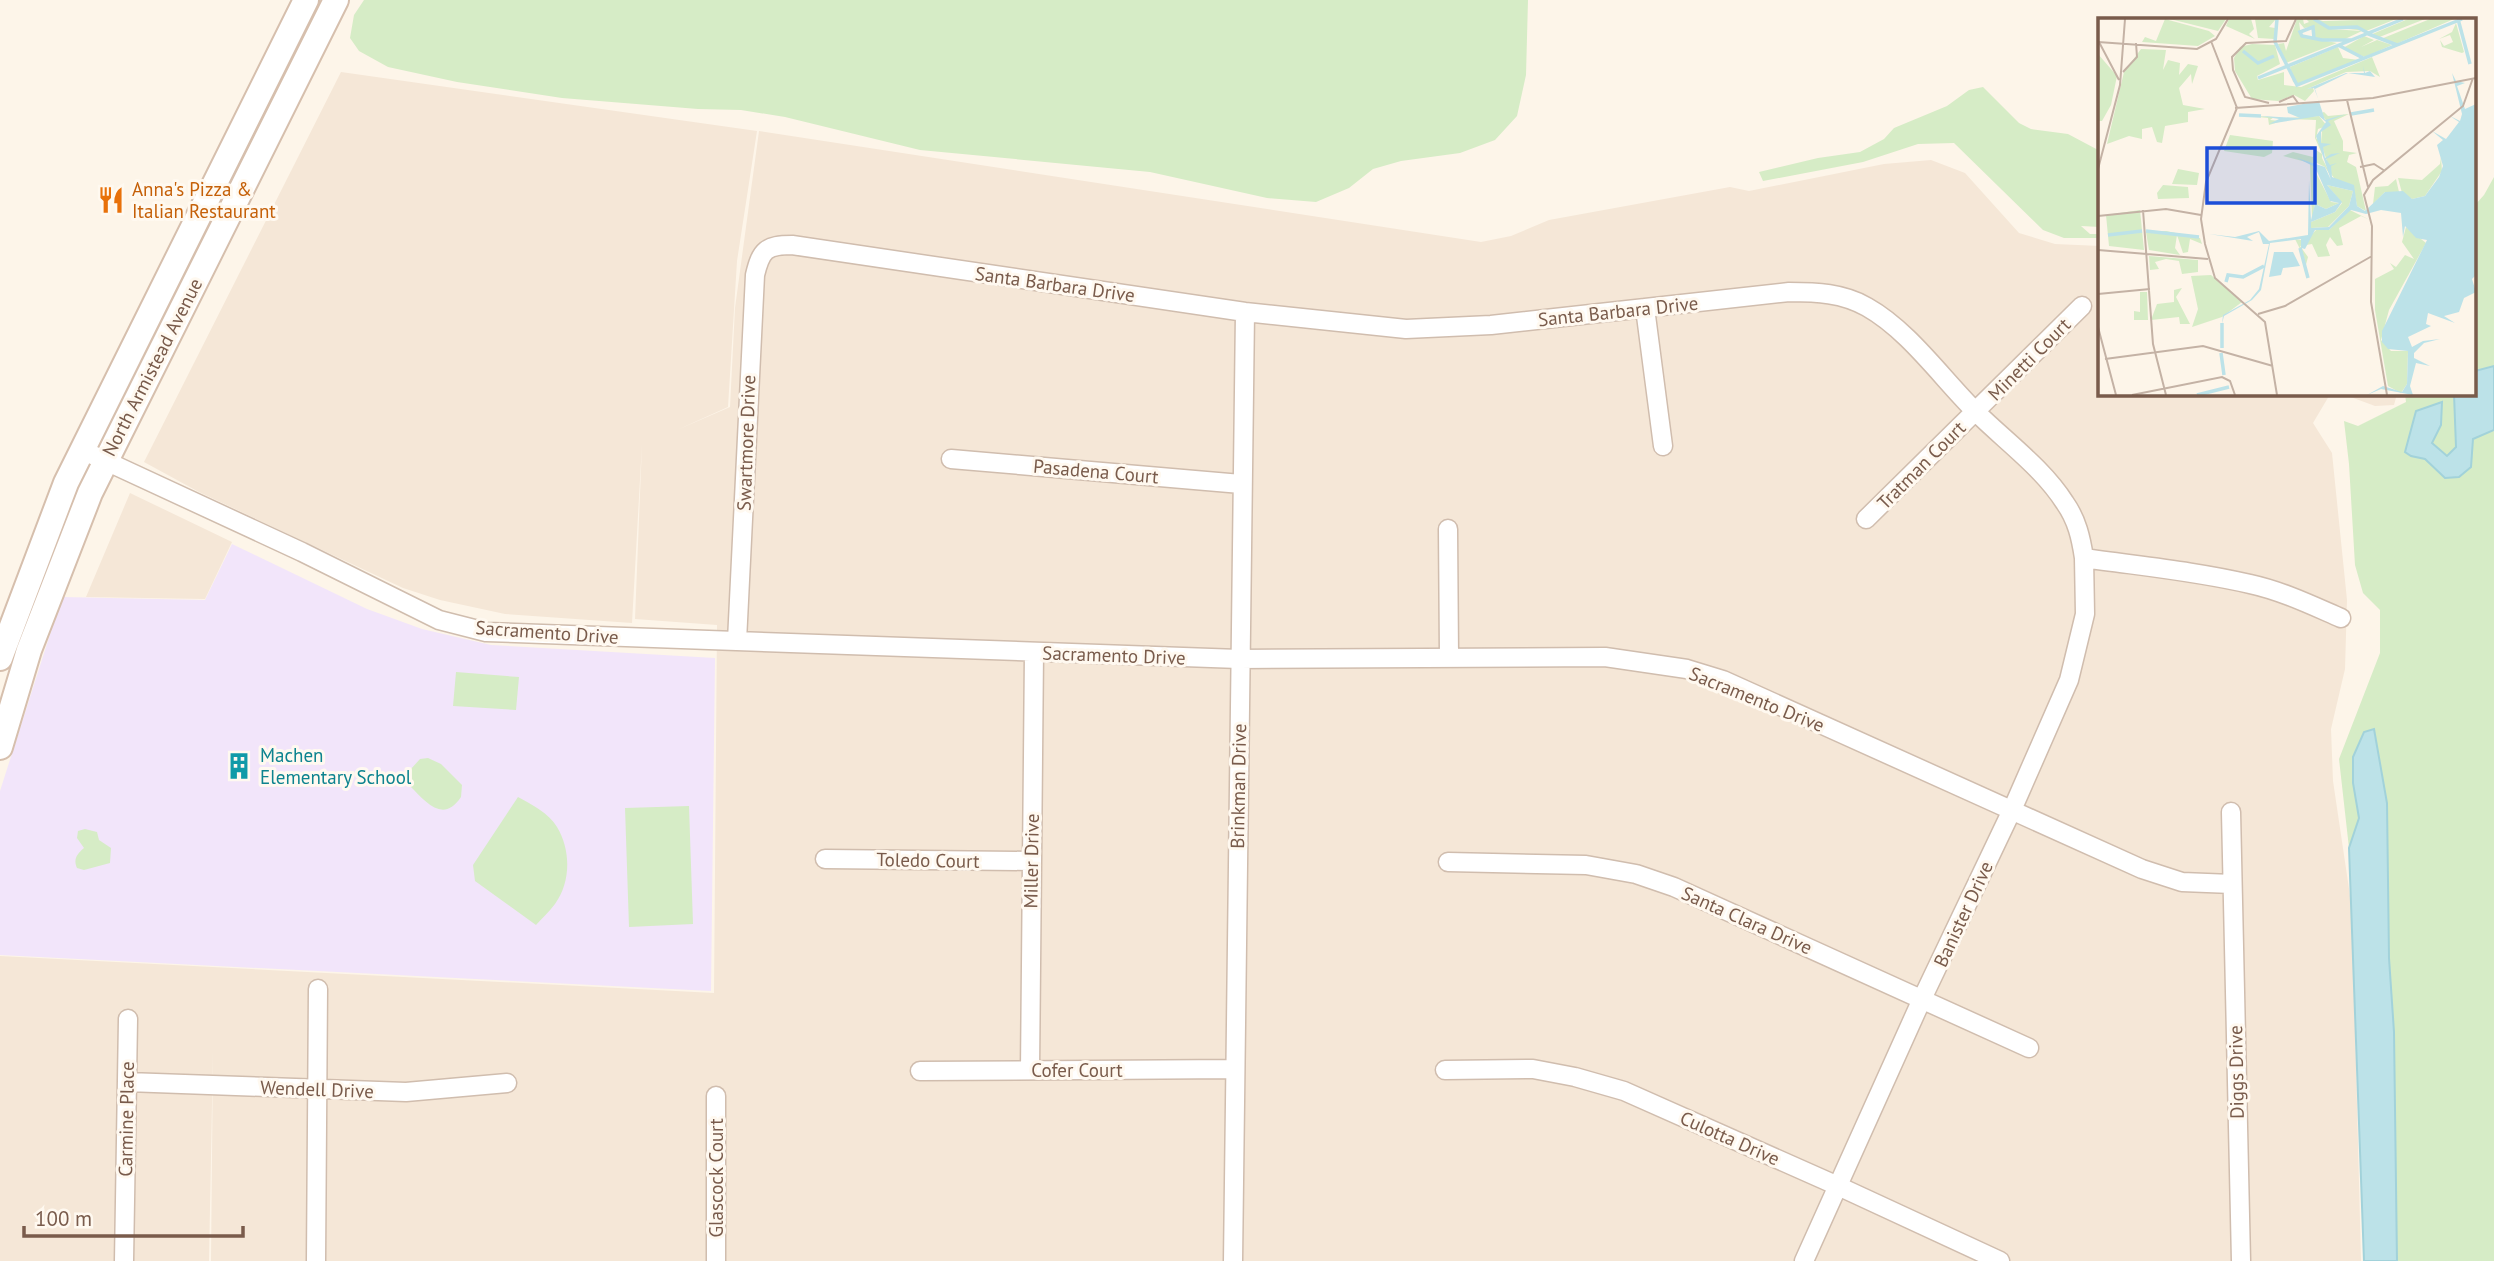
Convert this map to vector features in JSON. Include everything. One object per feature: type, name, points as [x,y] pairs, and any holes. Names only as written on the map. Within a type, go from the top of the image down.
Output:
[{"type":"main road","name":"North Armistead Avenue","points":[[0,658],[49,525],[82,450],[306,0]]},
{"type":"main road","name":"North Armistead Avenue","points":[[0,747],[29,650],[69,543],[105,461],[336,0]]},
{"type":"street","name":"Santa Barbara Drive","points":[[768,248],[777,245],[792,246],[1245,312],[1406,329],[1491,325],[1789,292],[1819,292],[1843,297],[1864,305],[1887,319],[1975,411],[2054,487],[2075,520],[2084,558]]},
{"type":"street","name":"Swartmore Drive","points":[[737,641],[752,306],[758,260],[768,248]]},
{"type":"street","name":"Minetti Court","points":[[1975,411],[2082,306]]},
{"type":"street","points":[[1645,308],[1662,446]]},
{"type":"street","name":"Brinkman Drive","points":[[1233,1261],[1245,312]]},
{"type":"street","name":"Tratman Court","points":[[1866,519],[1975,411]]},
{"type":"street","name":"Sacramento Drive","points":[[82,450],[302,552],[439,620],[486,632],[1239,659],[1605,657],[1687,669],[1723,680],[2142,869],[2182,882],[2232,884]]},
{"type":"street","name":"Pasadena Court","points":[[951,459],[1241,484]]},
{"type":"street","points":[[1448,529],[1449,656]]},
{"type":"street","points":[[2084,558],[2252,584],[2288,595],[2341,618]]},
{"type":"street","name":"Banister Drive","points":[[1804,1261],[2069,680],[2085,614],[2084,558]]},
{"type":"street","name":"Miller Drive","points":[[1030,1070],[1034,652]]},
{"type":"street","name":"Diggs Drive","points":[[2231,812],[2241,1261]]},
{"type":"street","name":"Toledo Court","points":[[825,859],[1030,861]]},
{"type":"street","name":"Santa Clara Drive","points":[[1448,862],[1586,865],[1636,874],[1674,887],[2029,1048]]},
{"type":"street","points":[[316,1261],[318,989]]},
{"type":"street","name":"Carmine Place","points":[[124,1261],[128,1019]]},
{"type":"street","name":"Cofer Court","points":[[920,1071],[1235,1069]]},
{"type":"street","name":"Culotta Drive","points":[[1445,1070],[1533,1069],[1624,1091],[2000,1261]]},
{"type":"street","name":"Wendell Drive","points":[[127,1082],[406,1092],[507,1083]]},
{"type":"street","name":"Glascock Court","points":[[716,1096],[716,1261]]},
{"type":"shaded area","points":[[341,72],[757,131],[737,261],[728,407],[677,430],[730,407],[735,308],[759,131],[1481,242],[1511,236],[1549,220],[1730,187],[1749,191],[1884,164],[1931,160],[1965,173],[2019,233],[2055,244],[2098,246],[2098,396],[2329,396],[2313,423],[2332,453],[2347,600],[2345,669],[2331,729],[2333,781],[2352,909],[2361,1261],[211,1261],[213,1051],[209,1261],[0,1261],[0,956],[714,993],[717,625],[635,619],[642,444],[632,623],[505,614],[440,600],[403,588],[199,492],[144,462]]},
{"type":"shaded area","points":[[2348,396],[2396,396],[2394,405],[2375,406]]},
{"type":"shaded area","points":[[130,493],[232,542],[205,599],[86,597]]},
{"type":"shaded area","points":[[232,544],[367,609],[422,629],[491,645],[715,658],[711,991],[0,955],[0,791],[62,597],[205,600]]},
{"type":"green space","points":[[364,0],[1528,0],[1526,75],[1517,116],[1495,140],[1460,153],[1401,161],[1373,169],[1349,188],[1316,202],[1267,198],[1150,172],[920,150],[785,117],[741,110],[562,98],[457,82],[388,67],[359,51],[350,38],[354,15]]},
{"type":"green space","points":[[1983,87],[2019,123],[2031,129],[2068,134],[2098,150],[2098,227],[2081,226],[2090,234],[2098,234],[2098,238],[2064,238],[2043,230],[1954,143],[1918,144],[1863,162],[1763,181],[1759,172],[1818,158],[1860,152],[1884,139],[1894,128],[1947,106],[1969,90]]},
{"type":"green space","points":[[2494,177],[2494,366],[2476,371],[2476,204]]},
{"type":"green space","points":[[2405,396],[2454,396],[2456,447],[2447,456],[2432,443],[2441,425],[2442,403],[2411,456],[2425,459],[2445,478],[2471,467],[2473,439],[2494,430],[2494,1261],[2397,1261],[2394,1032],[2389,958],[2353,783],[2359,818],[2349,848],[2339,759],[2380,653],[2380,610],[2363,593],[2355,565],[2344,421],[2358,426],[2406,402]]},
{"type":"green space","points":[[456,672],[519,677],[516,710],[453,706]]},
{"type":"green space","points":[[428,758],[441,764],[462,785],[461,797],[448,809],[441,810],[428,804],[410,786],[410,770],[420,759]]},
{"type":"green space","points":[[518,797],[539,809],[554,822],[562,836],[567,856],[566,876],[560,895],[536,925],[475,881],[473,865]]},
{"type":"green space","points":[[689,806],[693,924],[629,927],[625,808]]},
{"type":"green space","points":[[85,829],[97,832],[99,840],[111,848],[110,863],[84,870],[77,868],[76,857],[84,848],[77,838],[78,831]]},
{"type":"water","points":[[2494,366],[2494,430],[2473,439],[2471,467],[2459,477],[2445,478],[2425,459],[2405,452],[2416,411],[2442,402],[2441,425],[2432,443],[2447,456],[2456,447],[2454,396],[2476,396],[2476,371]]},
{"type":"water","points":[[2374,729],[2387,803],[2397,1261],[2364,1261],[2349,848],[2359,818],[2353,783],[2353,757],[2364,732]]},
{"type":"place","name":"Anna's Pizza & Italian Restaurant","points":[[111,200]]},
{"type":"place","name":"Machen Elementary School","points":[[239,766]]}]
